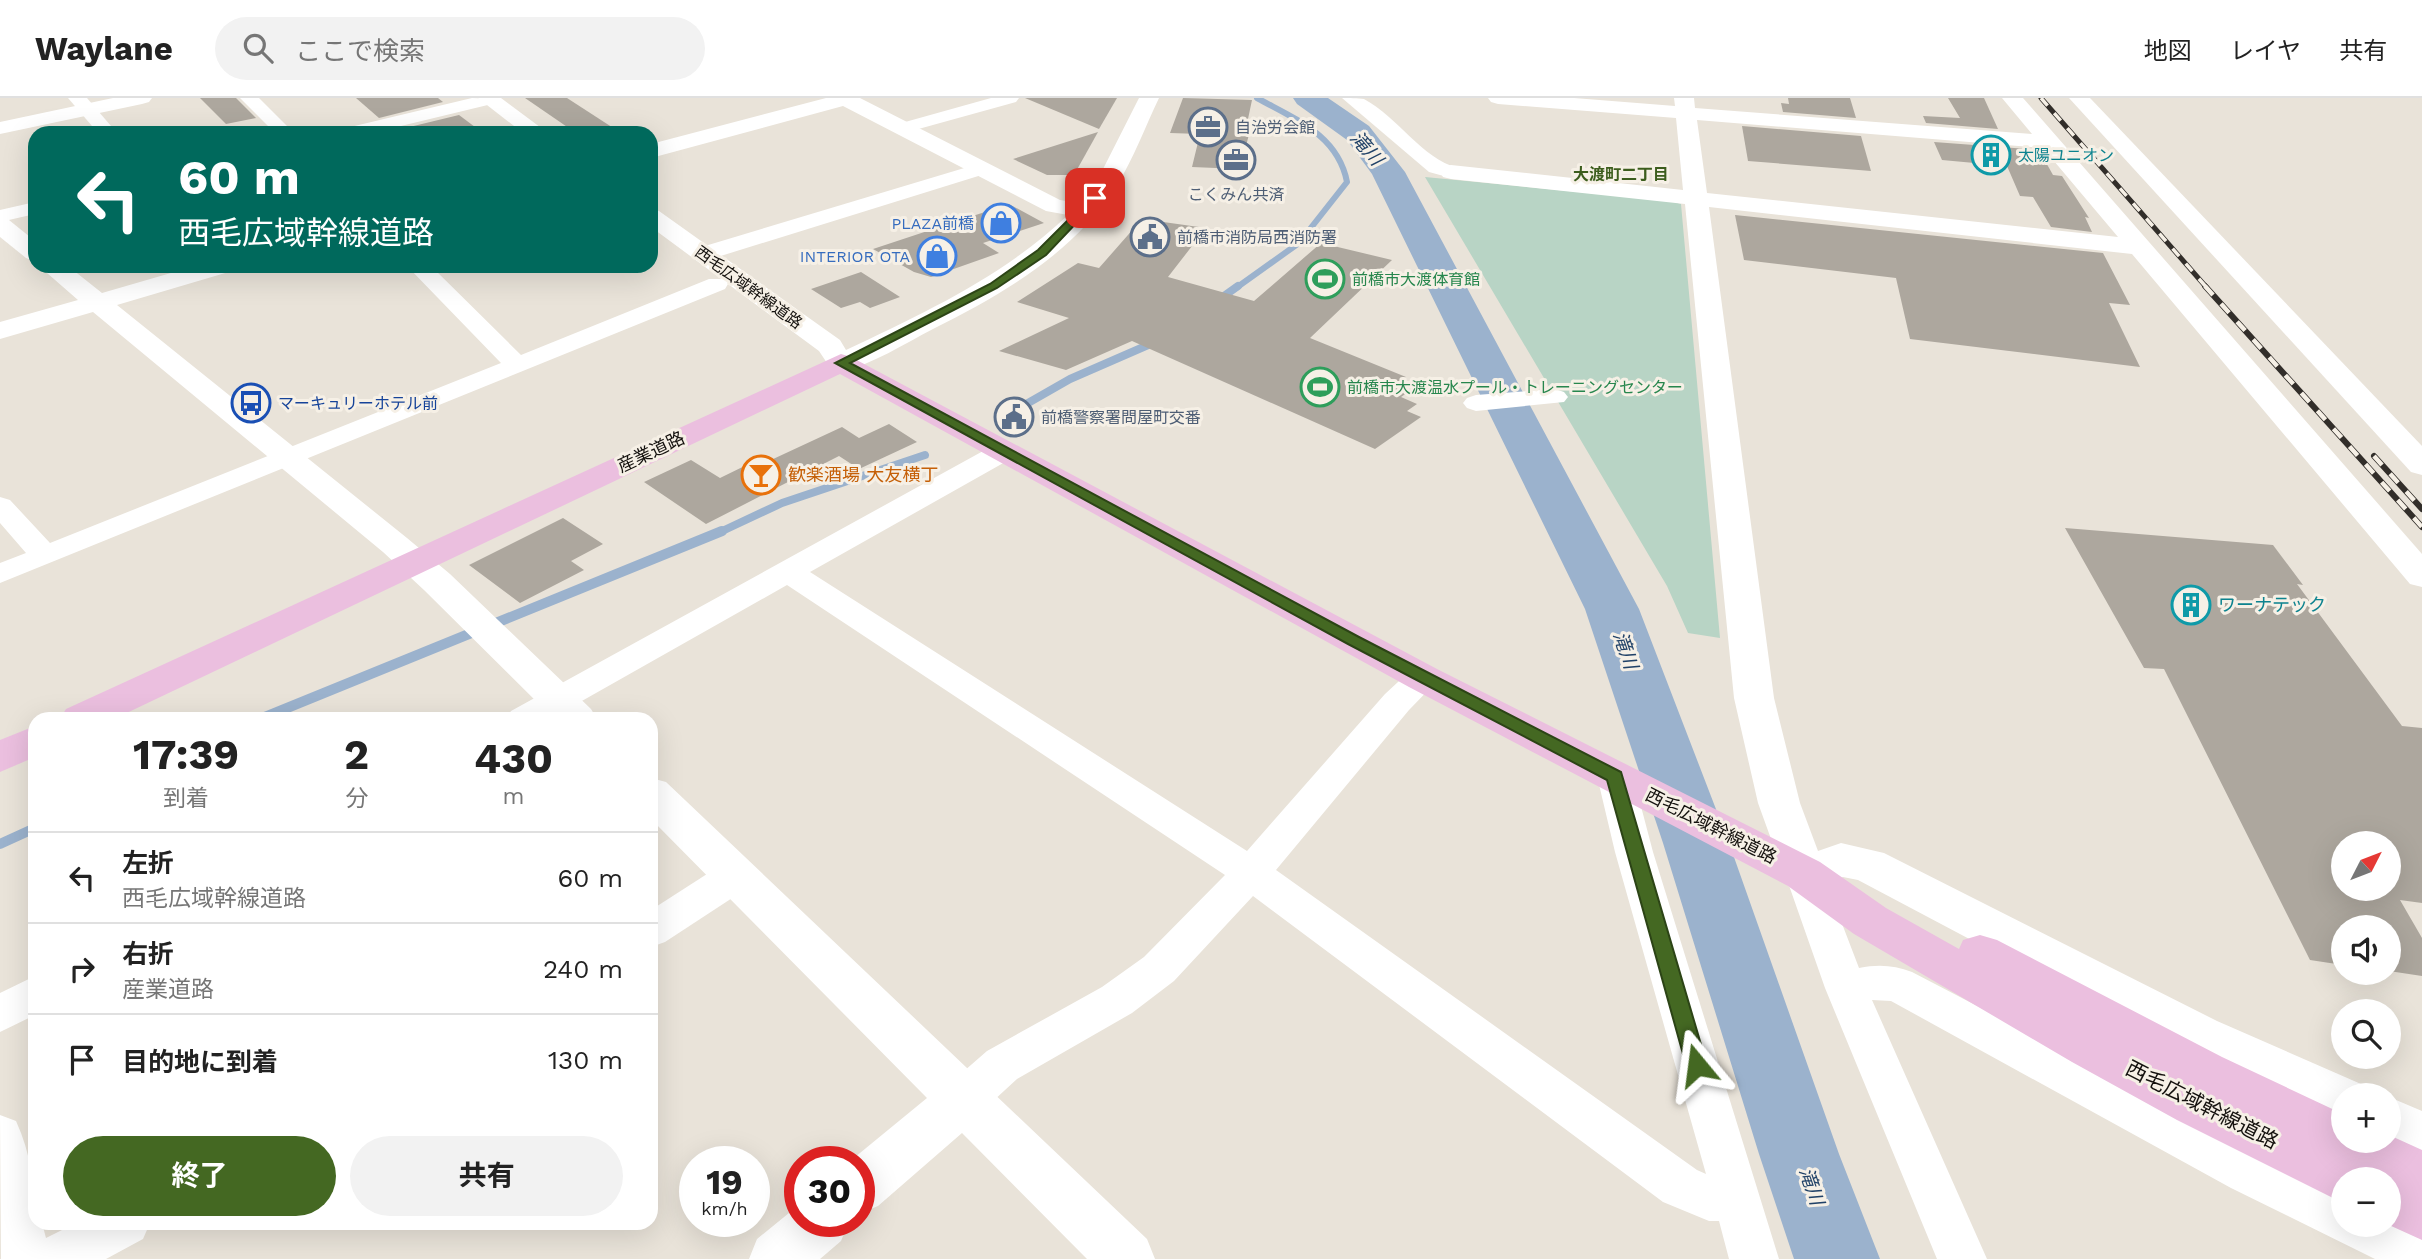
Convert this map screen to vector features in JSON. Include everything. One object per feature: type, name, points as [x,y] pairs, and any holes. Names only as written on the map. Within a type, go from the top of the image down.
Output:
[{"type":"main road","name":"西毛広域幹線道路","points":[[841,363],[1423,678],[1785,864],[1870,921],[2090,1047],[2328,1133],[2422,1177]]},
{"type":"main road","name":"産業道路","points":[[95,712],[841,363]]},
{"type":"main road","points":[[0,757],[28,743]]},
{"type":"main road","name":"西毛広域幹線道路","points":[[2328,1133],[2345,1167]]},
{"type":"main road","points":[[2401,1203],[2422,1213]]},
{"type":"street","points":[[0,128],[82,104],[142,98]]},
{"type":"street","points":[[249,98],[278,126]]},
{"type":"street","points":[[658,149],[846,98],[1055,206],[1085,211]]},
{"type":"street","points":[[904,128],[1010,98]]},
{"type":"street","name":"産業道路","points":[[841,363],[993,286],[1042,253],[1085,211],[1105,185],[1149,98]]},
{"type":"street","points":[[1351,98],[1396,132],[1436,168],[1451,172],[2139,247]]},
{"type":"street","points":[[1497,98],[1684,106],[2048,142]]},
{"type":"street","points":[[2012,98],[2422,576]]},
{"type":"street","points":[[2079,98],[2422,465]]},
{"type":"street","points":[[377,126],[484,99],[526,126]]},
{"type":"street","points":[[484,99],[509,126]]},
{"type":"street","points":[[82,104],[102,126]]},
{"type":"street","points":[[1684,106],[1754,698],[1779,803],[1785,864],[1846,988],[1962,1259]]},
{"type":"street","points":[[703,254],[981,169]]},
{"type":"street","points":[[0,216],[28,210]]},
{"type":"street","name":"西毛広域幹線道路","points":[[658,221],[830,346],[841,363]]},
{"type":"street","points":[[0,225],[28,247]]},
{"type":"street","name":"西毛広域幹線道路","points":[[658,239],[810,355],[841,363]]},
{"type":"street","points":[[60,273],[415,563],[568,710],[790,573],[1004,451]]},
{"type":"street","points":[[0,331],[197,273]]},
{"type":"street","points":[[425,273],[517,365]]},
{"type":"street","points":[[0,574],[717,284]]},
{"type":"street","points":[[1476,403],[1555,397]]},
{"type":"street","points":[[0,506],[45,555]]},
{"type":"street","points":[[790,573],[1251,873],[1680,1186],[1709,1198],[1736,1199]]},
{"type":"street","points":[[875,1174],[1002,1065],[1142,983],[1159,970],[1251,873],[1397,702],[1423,678]]},
{"type":"street","points":[[1624,781],[1634,852],[1754,1259]]},
{"type":"street","points":[[658,800],[1127,1259]]},
{"type":"street","points":[[1785,864],[1841,860],[1868,865],[2199,1036],[2328,1133]]},
{"type":"street","points":[[658,926],[735,876]]},
{"type":"street","points":[[1846,988],[1874,982],[1897,984],[1980,1026],[2248,1172],[2331,1212]]},
{"type":"street","points":[[0,1014],[28,998]]},
{"type":"street","points":[[2401,1126],[2422,1136]]},
{"type":"street","points":[[0,1136],[26,1259]]},
{"type":"street","points":[[56,1259],[112,1230]]},
{"type":"street","points":[[777,1259],[803,1237]]},
{"type":"street","points":[[2381,1237],[2422,1257]]},
{"type":"green space","points":[[1425,177],[1681,204],[1720,638],[1688,633],[1667,586]]},
{"type":"building","points":[[200,98],[236,98],[256,118],[226,124]]},
{"type":"building","points":[[356,98],[438,98],[443,102],[379,118]]},
{"type":"building","points":[[525,98],[567,98],[610,126],[566,126]]},
{"type":"building","points":[[1025,98],[1117,98],[1099,129]]},
{"type":"building","points":[[1183,98],[1252,100],[1248,119],[1253,119],[1240,169],[1192,167],[1200,134],[1170,133]]},
{"type":"building","points":[[1788,98],[1850,98],[1856,118],[1783,112],[1781,103],[1789,104]]},
{"type":"building","points":[[1948,98],[1984,98],[1998,129],[1926,123],[1923,116],[1960,118]]},
{"type":"building","points":[[459,115],[474,126],[414,126]]},
{"type":"building","points":[[1742,126],[1861,136],[1871,171],[1748,161]]},
{"type":"building","points":[[1098,132],[1074,175],[1047,175],[1013,159]]},
{"type":"building","points":[[1934,142],[2039,150],[2053,175],[2062,176],[2089,218],[2085,217],[2092,232],[2051,227],[2033,197],[2020,196],[2007,166],[1942,160]]},
{"type":"building","points":[[1009,204],[1044,223],[983,243],[999,253],[931,277],[914,272],[873,249]]},
{"type":"building","points":[[1735,215],[2103,253],[2130,305],[2109,303],[2140,367],[1910,339],[1896,278],[1744,260]]},
{"type":"building","points":[[1142,219],[1206,228],[1168,277],[1254,301],[1321,243],[1392,260],[1310,338],[1406,377],[1395,384],[1411,390],[1401,397],[1417,404],[1407,411],[1421,417],[1375,449],[1132,341],[1066,370],[999,351],[1069,318],[1017,302],[1078,263],[1099,268]]},
{"type":"building","points":[[861,272],[900,297],[870,308],[860,302],[841,308],[811,289]]},
{"type":"building","points":[[889,424],[917,442],[859,469],[839,456],[706,524],[644,482],[691,460],[720,478],[765,456],[771,460],[842,427],[859,438]]},
{"type":"building","points":[[563,518],[603,544],[571,561],[584,570],[520,603],[469,565]]},
{"type":"building","points":[[2065,528],[2273,545],[2303,585],[2297,584],[2402,726],[2422,728],[2422,903],[2401,900],[2401,831],[2331,831],[2331,901],[2401,901],[2422,938],[2422,976],[2401,973],[2401,915],[2331,915],[2331,963],[2310,960],[2164,669],[2144,668]]},
{"type":"waterway","points":[[1236,288],[1299,243],[1347,182],[1342,166],[1325,140],[1300,121],[1257,98]]},
{"type":"waterway","name":"滝川","points":[[1308,98],[1358,133],[1388,172],[1612,609],[1696,843],[1799,1154],[1837,1259]]},
{"type":"waterway","points":[[1217,301],[1238,286]]},
{"type":"waterway","points":[[1009,414],[1070,379],[1155,342]]},
{"type":"waterway","points":[[718,533],[782,503],[925,455]]},
{"type":"waterway","points":[[277,712],[722,531]]},
{"type":"waterway","points":[[0,844],[28,831]]},
{"type":"railway","points":[[2041,98],[2207,288]]},
{"type":"railway","points":[[2205,286],[2422,527]]},
{"type":"railway","points":[[2374,456],[2422,509]]},
{"type":"place","name":"自治労会館","points":[[1208,127]]},
{"type":"place","name":"太陽ユニオン","points":[[1991,155]]},
{"type":"place","name":"こくみん共済","points":[[1236,160]]},
{"type":"place","name":"PLAZA前橋","points":[[1001,223]]},
{"type":"place","name":"前橋市消防局西消防署","points":[[1150,237]]},
{"type":"place","name":"INTERIOR OTA","points":[[937,256]]},
{"type":"place","name":"前橋市大渡体育館","points":[[1325,279]]},
{"type":"place","name":"前橋市大渡温水プール・トレーニングセンター","points":[[1320,387]]},
{"type":"place","name":"マーキュリーホテル前","points":[[251,403]]},
{"type":"place","name":"前橋警察署問屋町交番","points":[[1014,417]]},
{"type":"place","name":"歓楽酒場 大友横丁","points":[[761,475]]},
{"type":"place","name":"ワーナテック","points":[[2191,605]]},
{"type":"district","name":"大渡町二丁目","points":[[1621,174]]},
{"type":"route","points":[[1095,198],[1042,253],[993,286],[841,363],[1423,678],[1615,776],[1634,852],[1697,1065]]}]
